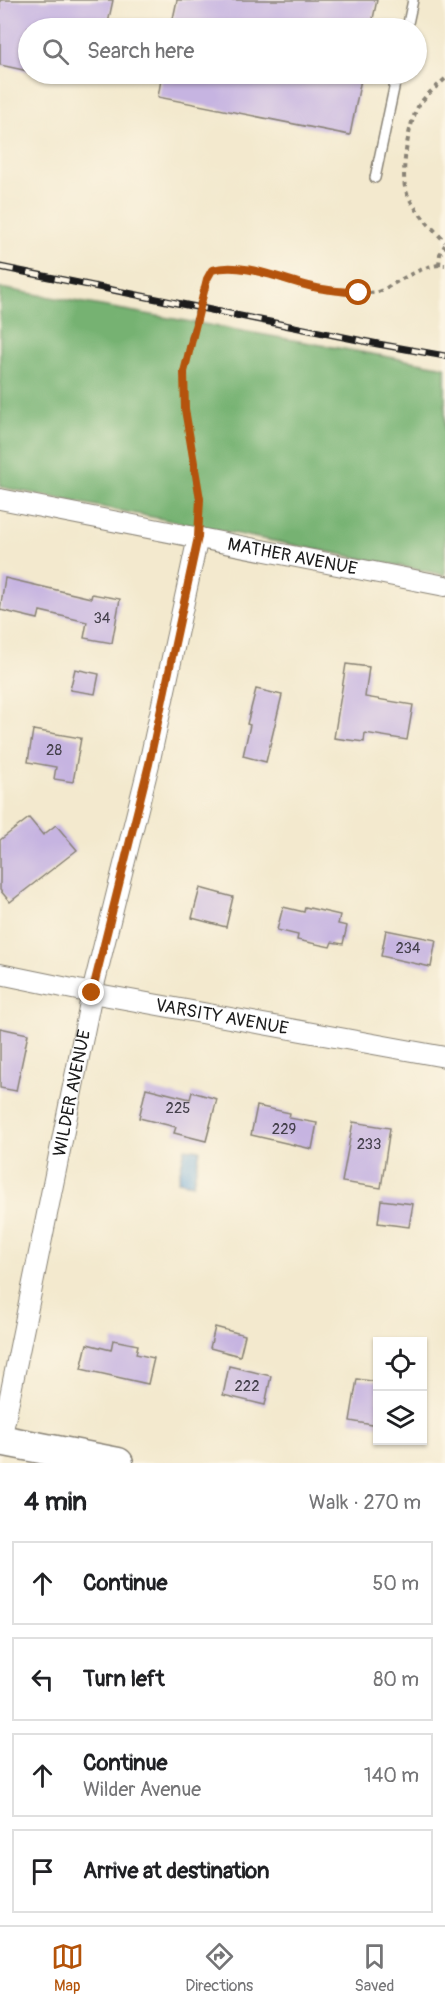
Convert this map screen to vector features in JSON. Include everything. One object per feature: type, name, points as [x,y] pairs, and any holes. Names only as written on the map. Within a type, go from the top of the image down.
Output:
[{"type":"main road","points":[[0,1440],[118,1463]]},
{"type":"street","name":"MATHER AVENUE","points":[[0,499],[445,586]]},
{"type":"street","name":"WILDER AVENUE","points":[[0,1440],[92,993],[149,764],[198,537]]},
{"type":"street","name":"VARSITY AVENUE","points":[[0,974],[92,993],[445,1057]]},
{"type":"lane","points":[[409,18],[413,0]]},
{"type":"lane","points":[[375,178],[395,84]]},
{"type":"path","points":[[439,264],[440,254],[445,244],[414,206],[406,191],[403,176],[415,114],[419,106],[445,79]]},
{"type":"path","points":[[198,537],[200,499],[185,409],[184,372],[198,308],[212,270],[221,267],[243,269],[315,288],[359,293],[379,292],[418,271],[439,264],[445,265]]},
{"type":"green space","points":[[0,288],[445,367],[445,575],[0,487]]},
{"type":"water","points":[[185,1148],[200,1150],[193,1184],[178,1181]]},
{"type":"building","points":[[0,0],[113,0],[109,18],[18,18],[18,69],[0,65]]},
{"type":"building","points":[[177,0],[377,0],[373,18],[173,18]]},
{"type":"building","points":[[160,84],[360,84],[350,135],[158,97]]},
{"type":"building","points":[[5,578],[91,598],[92,594],[120,599],[112,643],[84,638],[87,622],[40,611],[38,619],[0,610]]},
{"type":"building","points":[[346,664],[369,667],[365,697],[413,705],[407,740],[365,733],[364,742],[334,738]]},
{"type":"building","points":[[75,669],[99,674],[95,694],[70,690]]},
{"type":"building","points":[[256,689],[282,695],[266,762],[243,756],[250,725],[247,724]]},
{"type":"building","points":[[33,730],[81,738],[73,782],[54,779],[56,767],[28,762]]},
{"type":"building","points":[[29,818],[43,835],[56,825],[77,850],[10,902],[0,890],[0,840]]},
{"type":"building","points":[[200,888],[233,897],[226,927],[192,918]]},
{"type":"building","points":[[283,907],[304,912],[305,907],[340,915],[338,924],[347,926],[343,944],[332,942],[330,947],[297,940],[298,935],[277,930]]},
{"type":"building","points":[[386,930],[436,940],[431,967],[381,956]]},
{"type":"building","points":[[0,1028],[28,1034],[16,1091],[0,1088]]},
{"type":"building","points":[[146,1088],[190,1099],[192,1092],[217,1099],[206,1141],[174,1133],[176,1127],[139,1118]]},
{"type":"building","points":[[257,1106],[290,1113],[289,1118],[317,1123],[312,1149],[251,1135]]},
{"type":"building","points":[[353,1122],[390,1128],[381,1188],[342,1182]]},
{"type":"building","points":[[381,1200],[413,1204],[409,1227],[378,1223]]},
{"type":"building","points":[[215,1327],[245,1335],[240,1356],[210,1348]]},
{"type":"building","points":[[113,1340],[138,1345],[136,1354],[154,1358],[148,1384],[81,1369],[87,1344],[111,1350]]},
{"type":"building","points":[[229,1366],[271,1376],[265,1405],[223,1395]]},
{"type":"building","points":[[357,1379],[373,1381],[373,1425],[350,1421]]},
{"type":"railway","points":[[0,267],[445,356]]},
{"type":"route","points":[[92,993],[149,764],[198,537],[200,499],[185,409],[184,372],[207,279],[212,270],[221,267],[243,269],[315,288],[359,293]]}]
